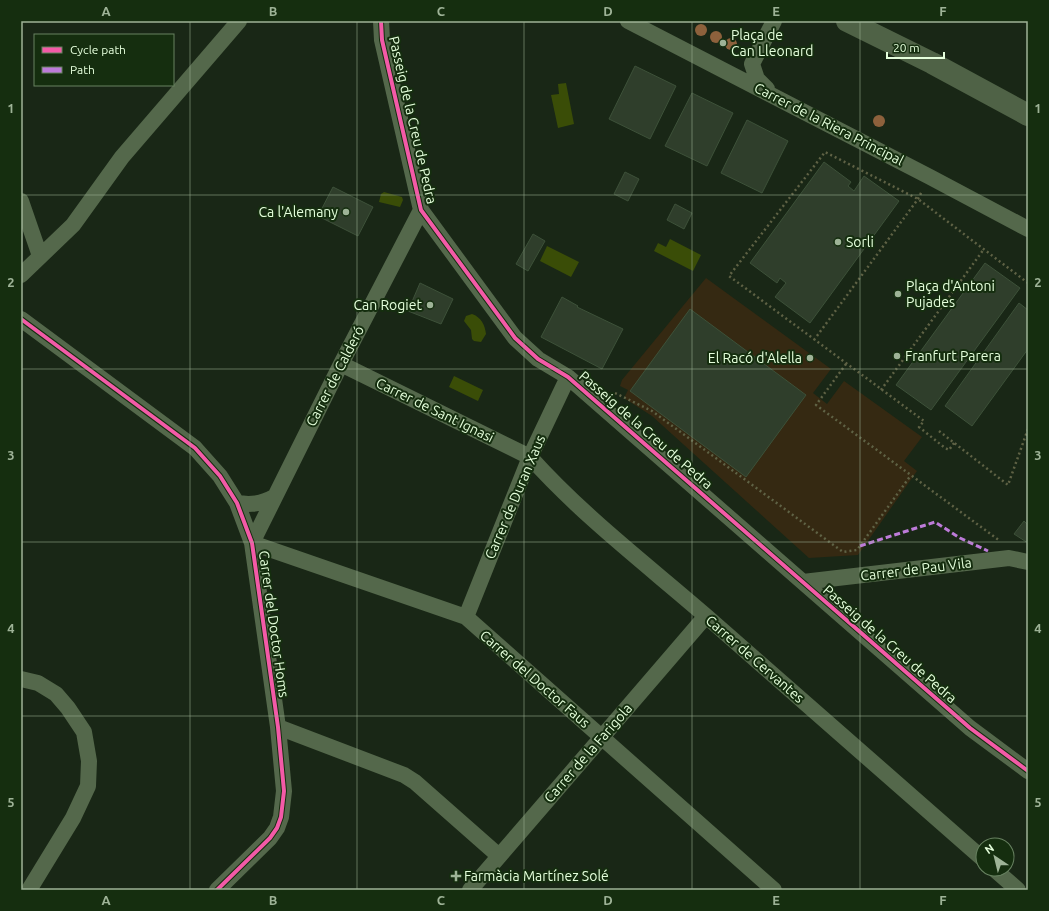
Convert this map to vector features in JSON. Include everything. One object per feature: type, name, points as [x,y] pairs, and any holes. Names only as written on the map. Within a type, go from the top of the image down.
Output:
[{"type":"main road","points":[[847,21],[932,63],[1028,115]]},
{"type":"street","points":[[21,275],[73,225],[122,157],[239,21]]},
{"type":"street","name":"Passeig de la Creu de Pedra","points":[[381,21],[382,40],[421,210],[515,338],[538,360],[568,377],[970,728],[1028,771]]},
{"type":"street","name":"Carrer de la Riera Principal","points":[[628,21],[930,176],[1028,229]]},
{"type":"street","points":[[774,21],[752,64],[756,79],[774,96]]},
{"type":"street","points":[[714,64],[735,66],[752,64]]},
{"type":"street","points":[[21,202],[40,256]]},
{"type":"street","name":"Carrer de Calderó","points":[[252,543],[340,364],[421,210]]},
{"type":"street","name":"Carrer del Doctor Homs","points":[[21,319],[195,448],[220,476],[237,503],[252,543],[278,727],[284,791],[281,817],[277,828],[270,838],[218,889]]},
{"type":"street","name":"Carrer de Sant Ignasi","points":[[340,364],[530,457]]},
{"type":"street","name":"Carrer de Duran Xaus","points":[[466,618],[530,457],[568,377]]},
{"type":"street","name":"Carrer de Cervantes","points":[[530,457],[552,482],[576,504],[975,852]]},
{"type":"street","points":[[237,503],[252,505],[264,503],[274,498]]},
{"type":"street","name":"Carrer del Doctor Faus","points":[[252,543],[466,618],[774,890]]},
{"type":"street","name":"Carrer de Pau Vila","points":[[803,582],[1009,558],[1028,562]]},
{"type":"street","name":"Carrer de la Farigola","points":[[470,890],[706,616]]},
{"type":"street","points":[[21,679],[38,683],[56,694],[68,708],[84,732],[89,761],[88,786],[74,818],[29,890]]},
{"type":"street","points":[[278,727],[404,775],[415,782],[499,856]]},
{"type":"street","points":[[1003,877],[1018,890]]},
{"type":"street","points":[[218,889],[236,890]]},
{"type":"path","points":[[954,443],[949,450],[945,448],[919,427],[924,421],[729,276],[825,152],[918,199],[1028,283]]},
{"type":"path","points":[[814,340],[918,199],[930,176]]},
{"type":"path","points":[[881,390],[984,249]]},
{"type":"path","points":[[846,364],[816,405],[1005,544]]},
{"type":"path","points":[[611,391],[652,410],[843,552],[857,550],[911,475]]},
{"type":"path","points":[[938,431],[1008,485],[1028,429]]},
{"type":"shaded area","points":[[566,83],[574,124],[558,128],[551,95],[559,94],[558,84]]},
{"type":"shaded area","points":[[384,192],[402,197],[403,200],[400,207],[379,202],[381,194]]},
{"type":"shaded area","points":[[670,239],[701,255],[693,271],[654,251],[658,243],[666,247]]},
{"type":"shaded area","points":[[547,246],[579,262],[571,277],[540,261]]},
{"type":"shaded area","points":[[706,278],[831,369],[813,393],[827,404],[844,381],[922,437],[904,461],[917,471],[858,555],[809,558],[652,416],[624,398],[628,390],[620,386],[622,380]]},
{"type":"shaded area","points":[[472,314],[480,319],[485,328],[486,334],[481,342],[474,341],[472,339],[471,330],[464,321],[466,316]]},
{"type":"shaded area","points":[[454,376],[483,390],[478,401],[449,387]]},
{"type":"building","points":[[635,66],[676,86],[650,139],[609,119]]},
{"type":"building","points":[[692,93],[733,113],[707,166],[665,146]]},
{"type":"building","points":[[747,120],[788,141],[762,193],[721,173]]},
{"type":"building","points":[[824,162],[851,182],[848,186],[854,191],[864,176],[899,201],[810,323],[775,297],[786,283],[780,278],[777,283],[750,263]]},
{"type":"building","points":[[625,172],[639,179],[628,201],[614,194]]},
{"type":"building","name":"Ca l'Alemany","points":[[333,187],[373,207],[358,236],[318,216]]},
{"type":"building","points":[[675,204],[692,213],[684,229],[667,220]]},
{"type":"building","points":[[533,234],[545,241],[528,271],[516,264]]},
{"type":"building","points":[[985,263],[1020,288],[931,410],[896,385]]},
{"type":"building","name":"Can Rogiet","points":[[420,283],[453,299],[441,324],[408,311]]},
{"type":"building","points":[[562,297],[578,306],[577,307],[623,329],[602,369],[541,337]]},
{"type":"building","points":[[1019,303],[1028,310],[1028,349],[972,426],[945,406]]},
{"type":"building","points":[[690,309],[806,395],[746,477],[630,391]]},
{"type":"building","points":[[1024,521],[1028,525],[1028,543],[1014,534]]},
{"type":"marked path","points":[[860,546],[935,522],[960,538],[988,551]]},
{"type":"cycle path","points":[[381,21],[382,40],[421,210],[515,338],[538,359],[568,377],[970,728],[1028,771]]},
{"type":"cycle path","points":[[21,319],[195,448],[220,476],[237,503],[252,543],[278,727],[284,791],[281,817],[277,828],[270,838],[217,890]]},
{"type":"place","name":"Plaça de Can Lleonard","points":[[723,43]]},
{"type":"place","name":"Ca l'Alemany","points":[[346,212]]},
{"type":"place","name":"Sorli","points":[[838,242]]},
{"type":"place","name":"Plaça d'Antoni Pujades","points":[[898,294]]},
{"type":"place","name":"Can Rogiet","points":[[430,305]]},
{"type":"place","name":"Franfurt Parera","points":[[897,356]]},
{"type":"place","name":"El Racó d'Alella","points":[[810,358]]},
{"type":"place","name":"Farmàcia Martínez Solé","points":[[456,876]]}]
